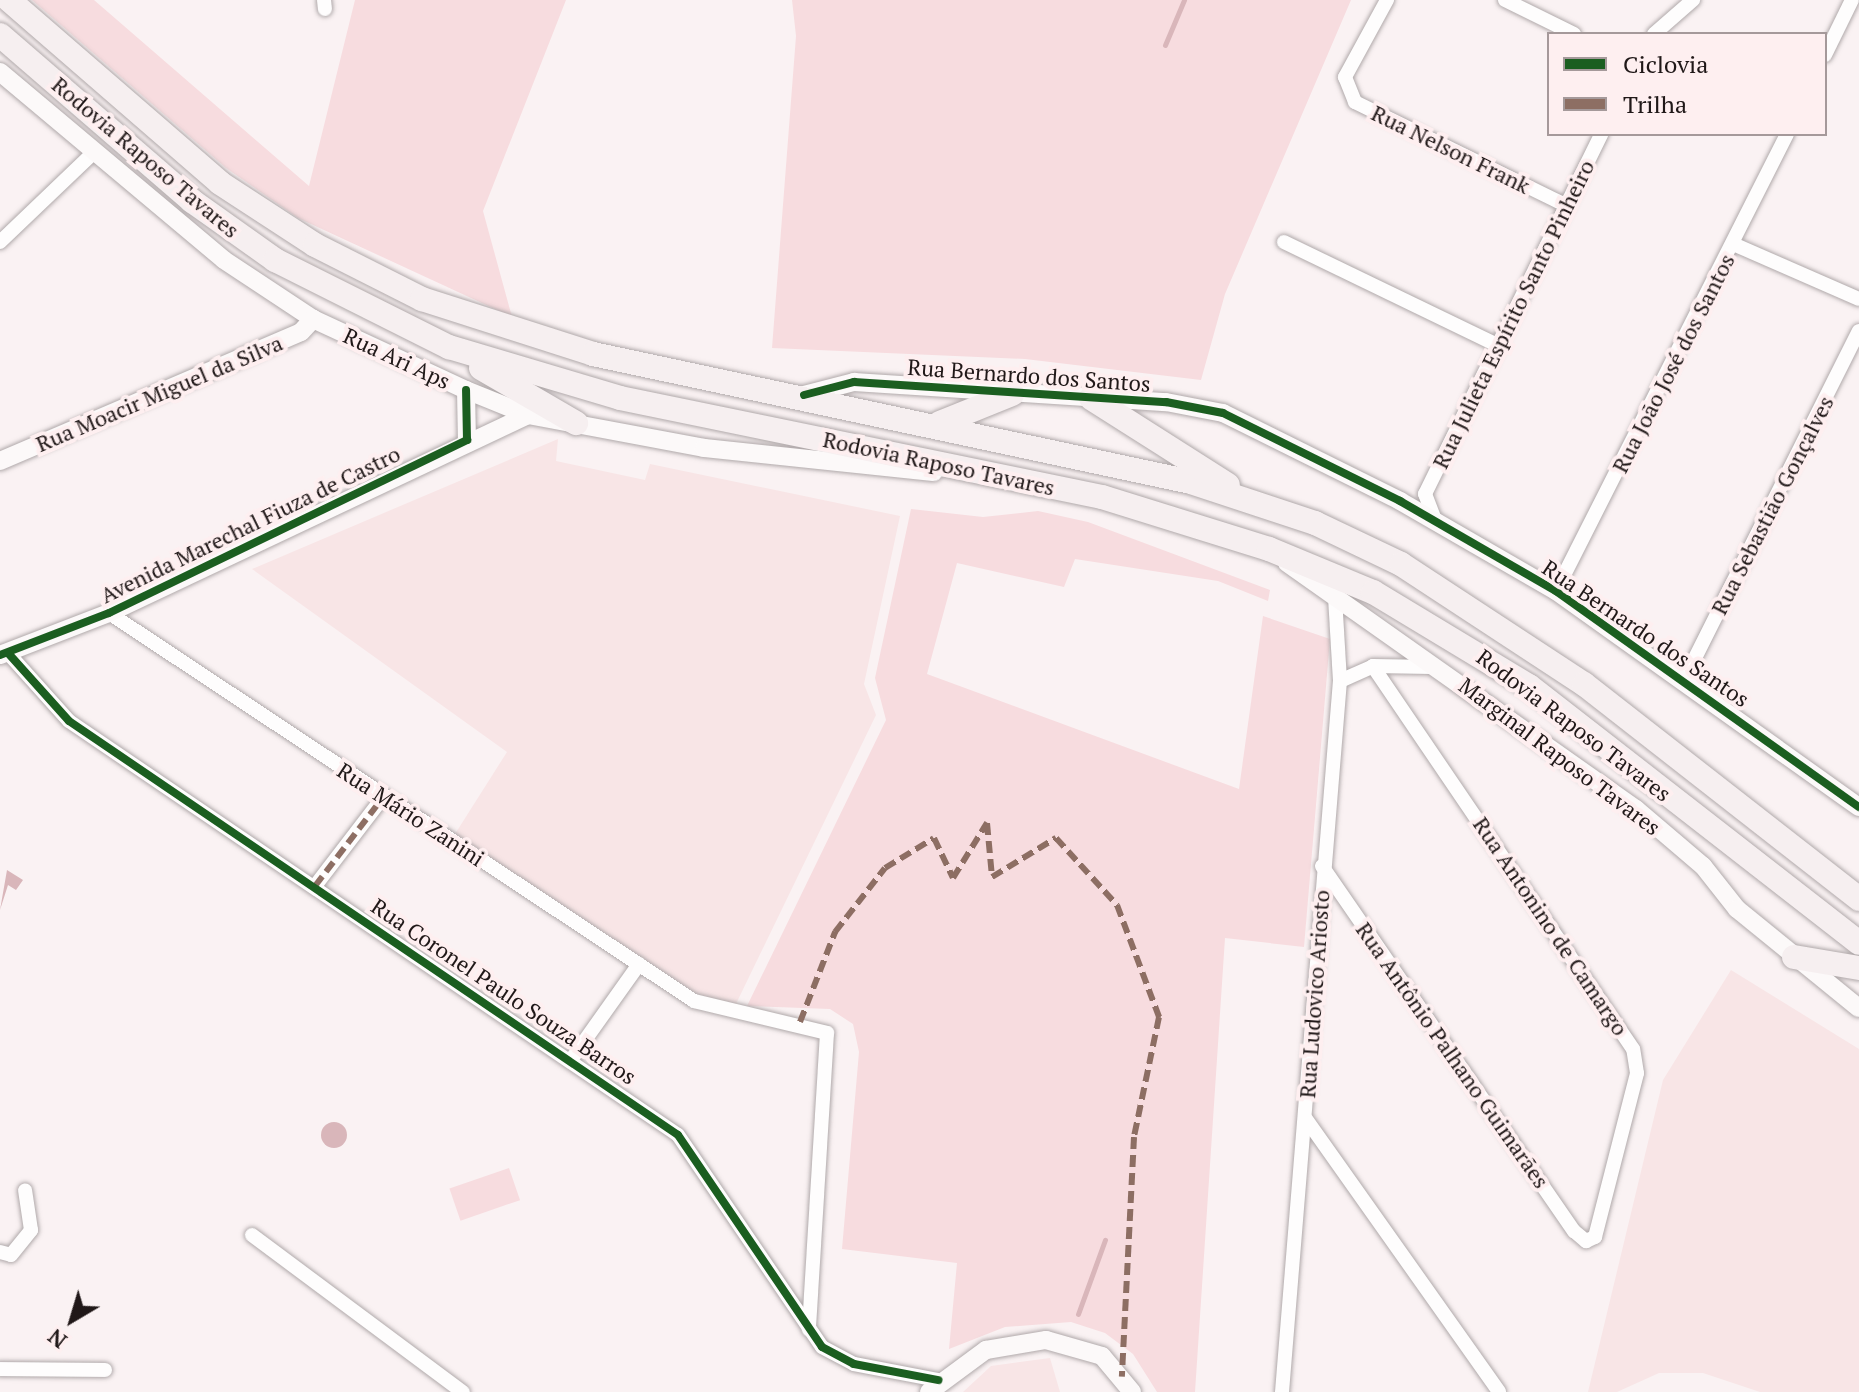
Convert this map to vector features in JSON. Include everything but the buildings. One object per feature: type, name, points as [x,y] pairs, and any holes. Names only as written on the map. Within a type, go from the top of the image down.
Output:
[{"type":"highway","name":"Rodovia Raposo Tavares","points":[[9,0],[220,183],[376,278],[593,354],[940,423],[1250,500],[1401,564],[1584,684],[1859,899]]},
{"type":"highway","name":"Rodovia Raposo Tavares","points":[[0,35],[192,201],[275,260],[449,347],[620,398],[1017,479],[1269,549],[1373,592],[1464,642],[1859,943]]},
{"type":"highway","points":[[449,347],[576,423]]},
{"type":"highway","points":[[940,423],[1012,394]]},
{"type":"highway","points":[[1091,398],[1250,500]]},
{"type":"highway","points":[[1794,957],[1859,968]]},
{"type":"street","name":"Rua Nelson Frank","points":[[1387,0],[1345,77],[1355,102],[1565,205]]},
{"type":"street","points":[[1505,0],[1570,32]]},
{"type":"street","points":[[1656,32],[1693,0]]},
{"type":"street","points":[[1827,51],[1852,0]]},
{"type":"street","name":"Rua Ari Aps","points":[[0,72],[180,227],[313,319],[466,390],[528,415],[704,448],[1017,479]]},
{"type":"street","name":"Rua Julieta Espírito Santo Pinheiro","points":[[1435,520],[1425,494],[1495,344],[1600,136]]},
{"type":"street","name":"Rua João José dos Santos","points":[[1556,591],[1786,136]]},
{"type":"street","points":[[0,242],[93,153]]},
{"type":"street","points":[[1284,242],[1495,344]]},
{"type":"street","points":[[1733,244],[1859,299]]},
{"type":"street","name":"Rua Moacir Miguel da Silva","points":[[0,461],[301,332],[313,319]]},
{"type":"street","name":"Rua Sebastião Gonçalves","points":[[1685,678],[1859,331]]},
{"type":"street","name":"Rua Bernardo dos Santos","points":[[804,395],[854,382],[1091,398],[1223,413],[1400,501],[1556,591],[1685,678],[1859,807]]},
{"type":"street","points":[[466,390],[467,440]]},
{"type":"street","name":"Avenida Marechal Fiuza de Castro","points":[[4,654],[109,613],[467,440],[528,415]]},
{"type":"street","name":"Rua Julieta Espírito Santo Pinheiro","points":[[1400,501],[1425,494]]},
{"type":"street","name":"Marginal Raposo Tavares","points":[[1269,549],[1636,809],[1794,957],[1859,1008]]},
{"type":"street","name":"Rua Ludovico Ariosto","points":[[1282,1392],[1306,1119],[1322,866],[1340,681],[1335,596]]},
{"type":"street","name":"Rua Mário Zanini","points":[[109,613],[714,1011],[811,1023],[827,1033],[809,1329]]},
{"type":"street","name":"Rua Coronel Paulo Souza Barros","points":[[4,654],[69,721],[573,1057],[678,1135],[809,1329],[836,1357],[933,1386]]},
{"type":"street","points":[[1340,681],[1373,666],[1438,668]]},
{"type":"street","name":"Rua Antonino de Camargo","points":[[1373,666],[1633,1049],[1637,1073],[1602,1218],[1586,1241]]},
{"type":"street","points":[[315,886],[384,796]]},
{"type":"street","name":"Rua Antônio Palhano Guimarães","points":[[1322,866],[1586,1241]]},
{"type":"street","points":[[573,1057],[639,964]]},
{"type":"street","points":[[1306,1119],[1499,1392]]},
{"type":"street","points":[[0,1252],[11,1255],[31,1230],[25,1190]]},
{"type":"street","points":[[252,1235],[463,1392]]},
{"type":"street","points":[[933,1386],[1005,1343],[1046,1340],[1102,1356],[1132,1392]]},
{"type":"street","points":[[0,1369],[105,1370]]},
{"type":"shaded area","points":[[32,0],[94,0],[309,186],[355,0],[566,0],[483,211],[512,317],[298,218],[226,168]]},
{"type":"shaded area","points":[[792,0],[1351,0],[1225,294],[1201,380],[1025,359],[772,348],[796,36]]},
{"type":"shaded area","points":[[558,439],[556,461],[645,480],[650,464],[900,516],[864,684],[876,715],[734,1008],[718,1008],[455,834],[507,752],[252,569]]},
{"type":"shaded area","points":[[911,509],[983,517],[1038,511],[1088,522],[1270,590],[1268,601],[1218,581],[1075,559],[1064,587],[957,563],[927,674],[1239,789],[1263,616],[1330,639],[1304,947],[1225,938],[1195,1392],[1157,1392],[1133,1354],[1105,1333],[1071,1322],[1005,1327],[949,1349],[957,1263],[842,1249],[859,1052],[853,1024],[830,1009],[747,1006],[886,720],[875,678]]},
{"type":"shaded area","points":[[7,870],[23,880],[16,890],[8,885],[0,910]]},
{"type":"shaded area","points":[[1731,970],[1859,1049],[1859,1392],[1760,1392],[1703,1373],[1659,1373],[1617,1392],[1588,1392],[1663,1080]]},
{"type":"shaded area","points":[[334,1122],[343,1126],[347,1135],[343,1144],[334,1148],[325,1144],[321,1135],[325,1126]]},
{"type":"shaded area","points":[[509,1168],[520,1200],[461,1221],[449,1189]]},
{"type":"shaded area","points":[[1050,1358],[1060,1392],[963,1392],[991,1366]]},
{"type":"waterway","points":[[1165,45],[1184,0]]},
{"type":"waterway","points":[[1078,1314],[1105,1240]]},
{"type":"marked path","points":[[315,886],[384,796]]},
{"type":"marked path","points":[[800,1022],[835,932],[885,868],[934,838],[953,878],[987,823],[992,877],[1056,838],[1117,905],[1159,1017],[1134,1137],[1122,1377]]},
{"type":"cycle path","points":[[804,395],[854,382],[1166,402],[1223,413],[1400,501],[1556,591],[1859,807]]},
{"type":"cycle path","points":[[0,655],[109,613],[467,440],[466,390]]},
{"type":"cycle path","points":[[8,653],[69,721],[678,1135],[822,1347],[854,1364],[938,1380]]}]
